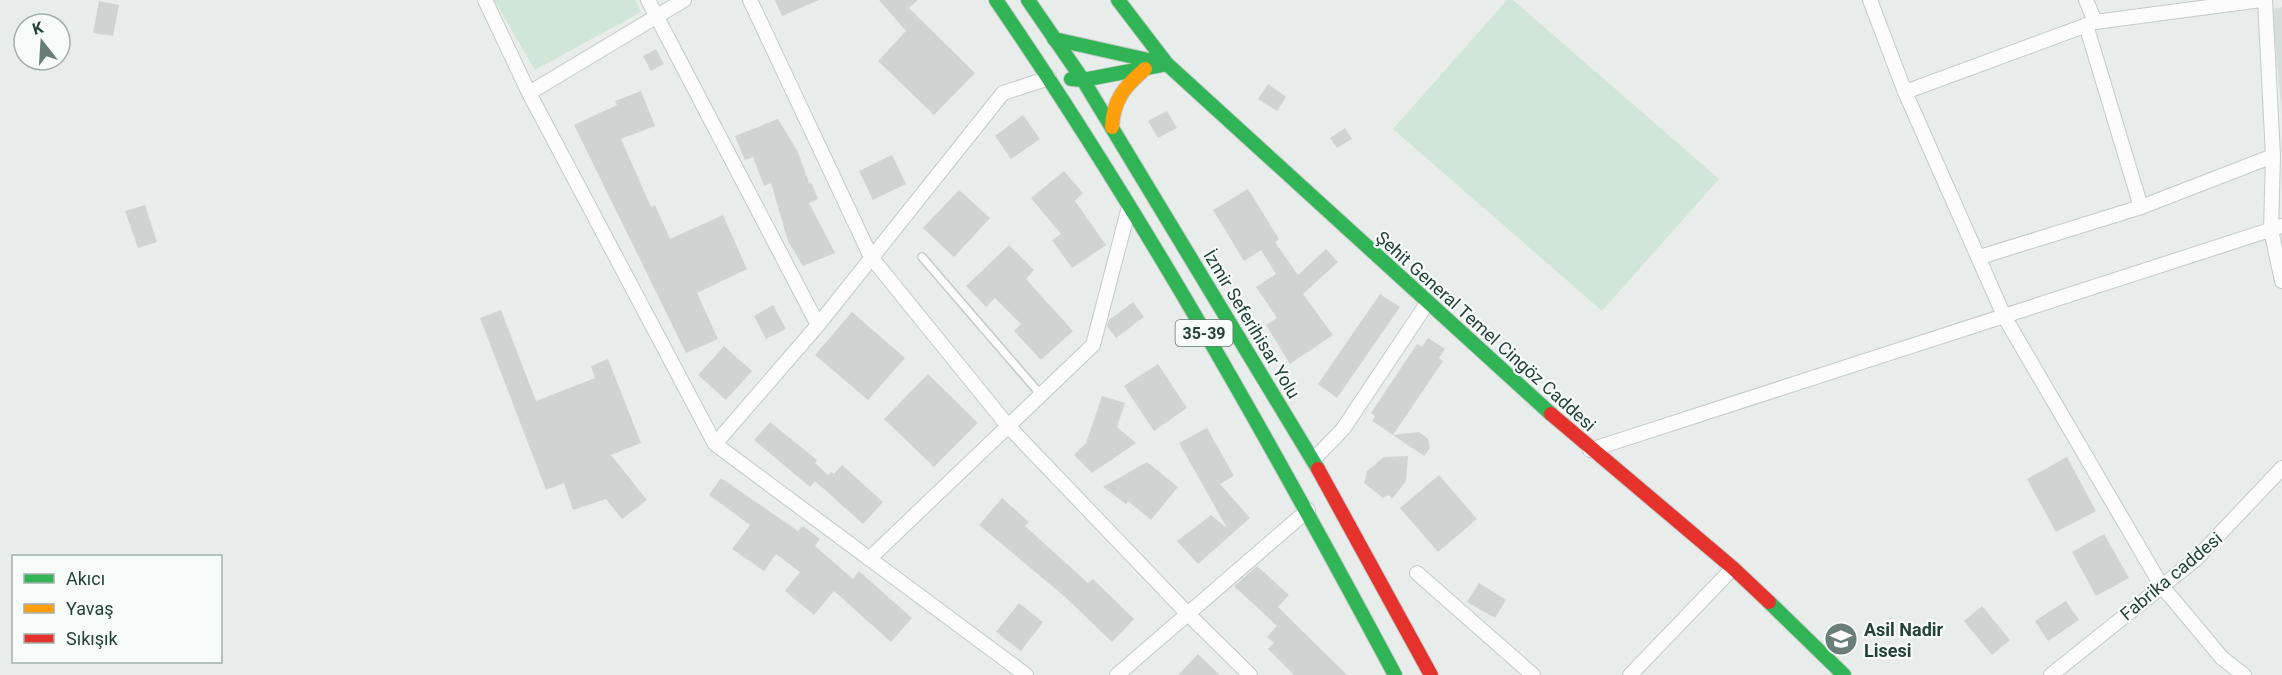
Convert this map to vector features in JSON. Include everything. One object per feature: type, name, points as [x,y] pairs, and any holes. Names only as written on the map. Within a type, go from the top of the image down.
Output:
[{"type":"main road","name":"35-39","points":[[996,0],[1049,78],[1129,207],[1308,510],[1395,675]]},
{"type":"main road","name":"İzmir Seferihisar Yolu","points":[[1028,0],[1083,80],[1313,460],[1431,675]]},
{"type":"main road","name":"Şehit General Temel Cingöz Caddesi","points":[[1118,0],[1167,64],[1590,450],[1732,568],[1844,675]]},
{"type":"main road","points":[[1054,39],[1167,64]]},
{"type":"main road","points":[[1049,78],[1083,80],[1167,64]]},
{"type":"main road","points":[[1112,127],[1112,105],[1131,81],[1147,68]]},
{"type":"street","points":[[485,0],[529,93],[715,444],[1026,675]]},
{"type":"street","points":[[648,0],[818,325]]},
{"type":"street","points":[[529,93],[684,0]]},
{"type":"street","points":[[750,0],[871,257],[1008,426],[1250,675]]},
{"type":"street","points":[[1870,0],[1905,92],[1980,257],[2005,318],[2161,585],[2222,658],[2244,675]]},
{"type":"street","points":[[2086,0],[2090,24],[2141,207]]},
{"type":"street","points":[[1905,92],[2090,24],[2263,0],[2276,228],[2282,281]]},
{"type":"street","points":[[715,444],[818,325],[1003,93],[1049,78]]},
{"type":"street","points":[[1980,257],[2141,207],[2273,156]]},
{"type":"street","points":[[869,559],[1093,345],[1129,207]]},
{"type":"street","points":[[1590,450],[2005,318],[2276,228]]},
{"type":"street","points":[[1313,460],[1343,429],[1428,302]]},
{"type":"street","name":"Fabrika caddesi","points":[[2051,675],[2196,559],[2282,468]]},
{"type":"street","points":[[1117,675],[1187,612],[1308,510]]},
{"type":"street","points":[[1629,675],[1732,568]]},
{"type":"street","points":[[1417,573],[1465,618],[1533,675]]},
{"type":"lane","points":[[922,257],[1041,395]]},
{"type":"shaded area","points":[[2282,7],[2282,115],[2272,9]]},
{"type":"green space","points":[[494,0],[635,0],[641,12],[535,70]]},
{"type":"green space","points":[[1507,0],[1513,0],[1719,179],[1602,311],[1393,129]]},
{"type":"building","points":[[775,0],[819,0],[782,16]]},
{"type":"building","points":[[879,0],[918,0],[909,8],[975,73],[934,115],[878,61],[906,31]]},
{"type":"building","points":[[99,1],[119,5],[113,36],[93,33]]},
{"type":"building","points":[[656,49],[664,64],[651,71],[643,56]]},
{"type":"building","points":[[1268,84],[1286,97],[1277,111],[1258,99]]},
{"type":"building","points":[[641,91],[655,126],[621,139],[651,207],[655,205],[670,239],[723,215],[747,269],[697,293],[718,339],[686,353],[574,125],[617,105],[615,101]]},
{"type":"building","points":[[1167,111],[1177,128],[1158,138],[1148,121]]},
{"type":"building","points":[[1023,115],[1040,139],[1011,159],[995,136]]},
{"type":"building","points":[[778,119],[798,152],[809,183],[811,182],[818,199],[809,203],[835,253],[803,266],[788,241],[771,183],[764,186],[753,157],[745,160],[735,136]]},
{"type":"building","points":[[1345,128],[1352,139],[1337,148],[1330,138]]},
{"type":"building","points":[[892,155],[906,184],[873,200],[859,171]]},
{"type":"building","points":[[1064,171],[1083,193],[1075,201],[1106,245],[1072,268],[1052,240],[1061,234],[1031,198]]},
{"type":"building","points":[[1248,189],[1279,239],[1275,242],[1298,275],[1326,249],[1338,262],[1303,294],[1333,335],[1290,364],[1266,325],[1277,318],[1256,287],[1276,274],[1261,250],[1244,261],[1213,210]]},
{"type":"building","points":[[959,190],[990,218],[954,257],[923,228]]},
{"type":"building","points":[[145,205],[157,242],[138,248],[125,211]]},
{"type":"building","points":[[1009,245],[1034,270],[1026,279],[1073,331],[1041,360],[1014,331],[1021,324],[995,298],[986,307],[966,286]]},
{"type":"building","points":[[1380,294],[1400,307],[1337,398],[1318,384]]},
{"type":"building","points":[[1133,302],[1144,317],[1116,338],[1107,326],[1109,320]]},
{"type":"building","points":[[773,305],[786,329],[766,339],[754,316]]},
{"type":"building","points":[[501,310],[536,401],[595,378],[591,366],[608,359],[641,443],[611,455],[647,500],[622,519],[606,499],[573,510],[564,483],[546,490],[480,318]]},
{"type":"building","points":[[852,312],[905,358],[868,400],[815,355]]},
{"type":"building","points":[[1428,338],[1445,349],[1439,358],[1443,361],[1393,435],[1372,421],[1375,416],[1371,413],[1417,344],[1422,347]]},
{"type":"building","points":[[724,346],[752,371],[726,400],[698,375]]},
{"type":"building","points":[[1158,364],[1187,408],[1154,431],[1124,386]]},
{"type":"building","points":[[928,374],[978,423],[934,467],[884,419]]},
{"type":"building","points":[[1102,396],[1125,403],[1117,427],[1136,443],[1092,473],[1074,455],[1086,443]]},
{"type":"building","points":[[770,422],[817,460],[815,463],[828,475],[831,472],[834,474],[842,465],[883,502],[863,524],[815,481],[810,487],[754,440]]},
{"type":"building","points":[[1207,428],[1234,476],[1220,484],[1250,518],[1198,564],[1177,541],[1211,515],[1227,528],[1179,443]]},
{"type":"building","points":[[1419,432],[1428,439],[1430,448],[1424,456],[1393,435]]},
{"type":"building","points":[[1408,456],[1406,481],[1392,499],[1389,495],[1383,498],[1364,483],[1367,471],[1384,457]]},
{"type":"building","points":[[2067,457],[2096,511],[2056,532],[2027,479]]},
{"type":"building","points":[[1147,462],[1178,487],[1151,520],[1128,501],[1126,504],[1103,487]]},
{"type":"building","points":[[1439,475],[1477,519],[1438,552],[1400,508]]},
{"type":"building","points":[[721,478],[798,531],[803,526],[820,539],[815,546],[853,579],[859,571],[912,618],[891,642],[834,591],[814,615],[785,591],[800,572],[776,554],[764,571],[732,549],[750,525],[709,495]]},
{"type":"building","points":[[1002,498],[1029,522],[1025,526],[1088,583],[1093,579],[1134,619],[1112,642],[1064,596],[979,525]]},
{"type":"building","points":[[2104,534],[2129,578],[2096,596],[2072,552]]},
{"type":"building","points":[[1257,566],[1289,595],[1278,607],[1347,675],[1294,675],[1268,649],[1274,643],[1267,637],[1277,626],[1234,586]]},
{"type":"building","points":[[1479,583],[1506,600],[1495,618],[1467,602]]},
{"type":"building","points":[[2066,601],[2079,620],[2048,641],[2035,621]]},
{"type":"building","points":[[1019,603],[1043,622],[1021,651],[996,632]]},
{"type":"building","points":[[1982,606],[2010,640],[1992,655],[1964,621]]},
{"type":"building","points":[[1198,654],[1220,675],[1178,675]]},
{"type":"traffic: fast","points":[[996,0],[1103,164],[1205,332],[1302,503],[1395,675]]},
{"type":"traffic: fast","points":[[1028,0],[1083,80],[1318,469]]},
{"type":"traffic: fast","points":[[1118,0],[1167,64],[1551,414]]},
{"type":"traffic: fast","points":[[1054,39],[1157,62]]},
{"type":"traffic: fast","points":[[1071,79],[1083,80],[1167,64]]},
{"type":"traffic: fast","points":[[1769,602],[1844,675]]},
{"type":"traffic: slow","points":[[1112,127],[1115,109],[1121,94],[1145,69]]},
{"type":"traffic: jam","points":[[1551,414],[1733,568],[1769,602]]},
{"type":"traffic: jam","points":[[1318,469],[1431,675]]},
{"type":"place","name":"Asil Nadir Lisesi","points":[[1841,639]]}]
